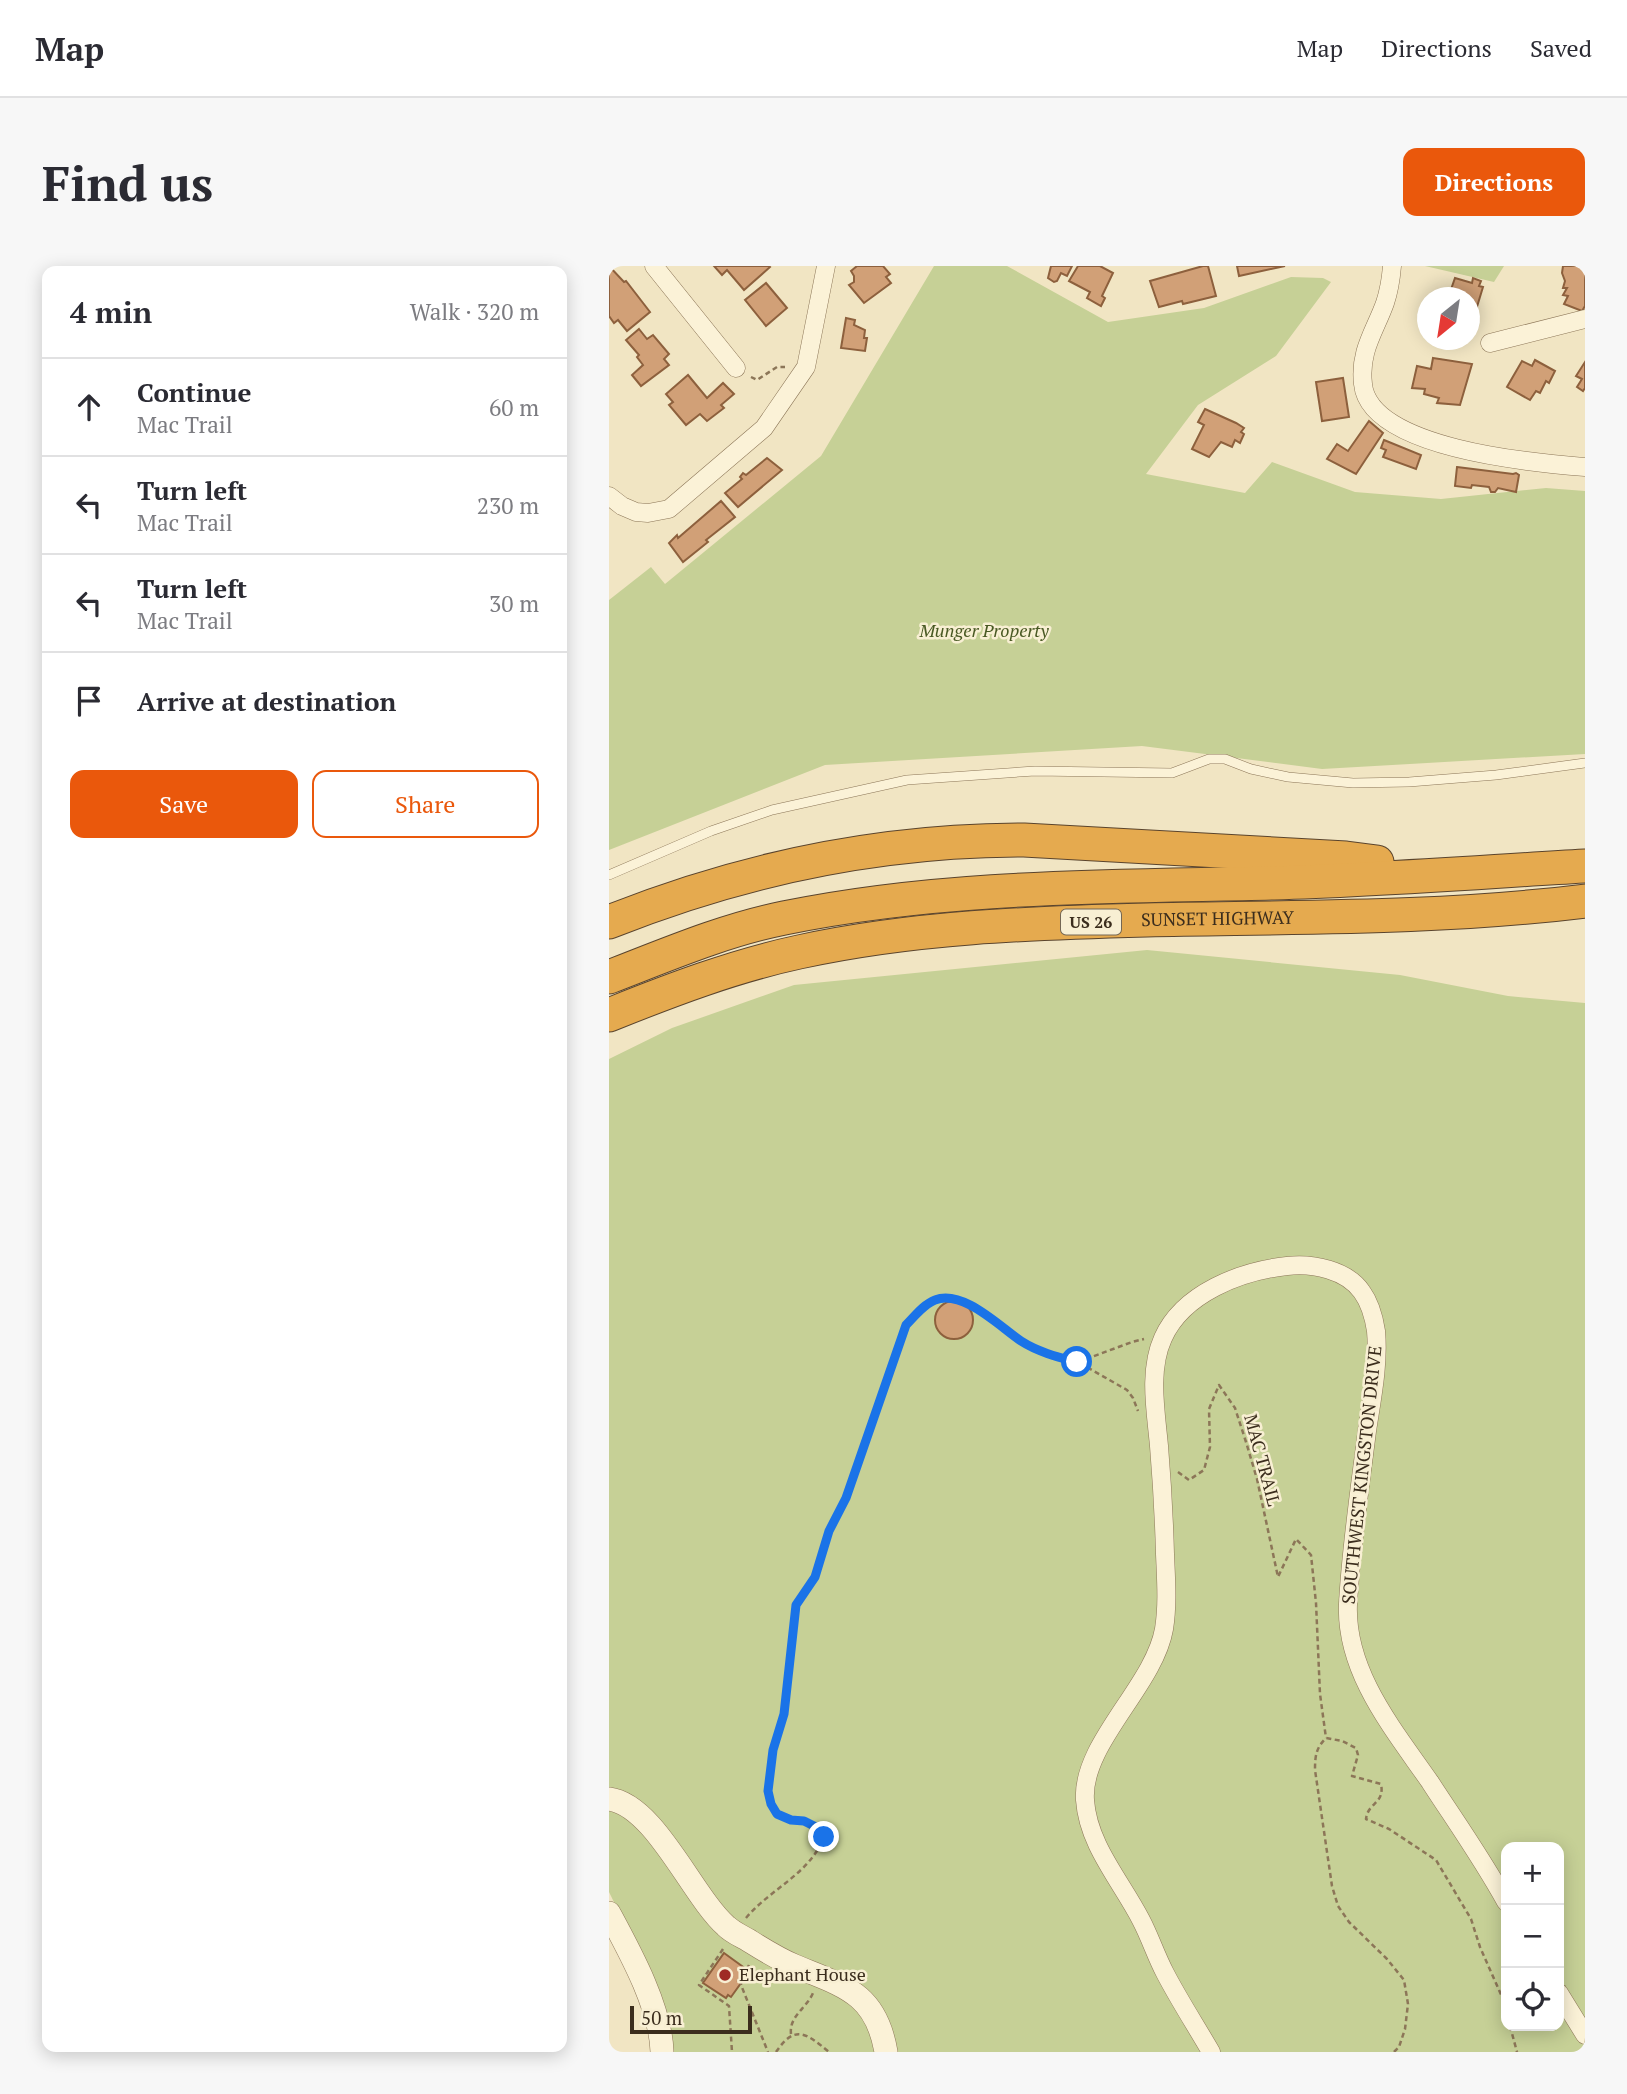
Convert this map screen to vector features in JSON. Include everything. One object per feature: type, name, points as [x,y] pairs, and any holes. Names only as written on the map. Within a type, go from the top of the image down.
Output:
[{"type":"highway","points":[[609,922],[702,888],[816,859],[921,844],[973,840],[1116,844],[1346,858],[1386,863],[1407,877]]},
{"type":"highway","name":"SUNSET HIGHWAY","points":[[609,977],[718,936],[782,918],[885,901],[1022,889],[1299,882],[1585,866]]},
{"type":"highway","name":"SUNSET HIGHWAY","points":[[609,1015],[749,964],[800,951],[909,933],[1096,921],[1445,913],[1585,901]]},
{"type":"street","points":[[654,266],[736,368]]},
{"type":"street","points":[[609,496],[636,512],[669,509],[764,428],[806,367],[826,266]]},
{"type":"street","points":[[1392,266],[1385,302],[1369,337],[1364,364],[1363,384],[1369,404],[1384,419],[1445,447],[1539,464],[1585,467]]},
{"type":"street","points":[[1490,343],[1585,319]]},
{"type":"street","name":"SOUTHWEST KINGSTON DRIVE","points":[[1211,2052],[1164,1972],[1142,1920],[1094,1840],[1085,1803],[1087,1779],[1098,1752],[1150,1668],[1164,1629],[1167,1596],[1155,1380],[1156,1362],[1163,1338],[1176,1318],[1195,1300],[1247,1274],[1306,1265],[1337,1273],[1353,1282],[1368,1301],[1376,1332],[1375,1368],[1351,1558],[1348,1609],[1350,1640],[1355,1658],[1378,1704],[1485,1864],[1501,1893]]},
{"type":"street","points":[[609,1798],[628,1804],[646,1823],[670,1850],[726,1927],[775,1957],[847,1988],[869,2009],[879,2024],[886,2052]]},
{"type":"street","points":[[609,1913],[645,1989],[659,2028],[662,2052]]},
{"type":"street","points":[[1564,2001],[1585,2035]]},
{"type":"lane","points":[[609,875],[711,831],[772,810],[907,780],[1035,771],[1172,773],[1209,759],[1225,759],[1251,769],[1288,777],[1353,783],[1496,775],[1585,764]]},
{"type":"path","points":[[736,368],[757,380],[777,367],[806,367]]},
{"type":"path","points":[[744,1921],[757,1905],[811,1862],[824,1837],[814,1826],[804,1821],[791,1820],[777,1814],[768,1791],[773,1750],[784,1714],[796,1605],[815,1577],[829,1531],[846,1498],[906,1325],[935,1300],[954,1298],[996,1320],[1021,1340],[1050,1354],[1077,1362],[1126,1390],[1133,1398],[1141,1419]]},
{"type":"path","points":[[1077,1362],[1137,1340],[1163,1338]]},
{"type":"path","name":"MAC TRAIL","points":[[1160,1459],[1189,1480],[1204,1470],[1210,1447],[1209,1409],[1219,1385],[1235,1408],[1246,1442],[1257,1479],[1278,1577],[1296,1539],[1311,1555],[1316,1603],[1319,1694],[1326,1738]]},
{"type":"path","points":[[1394,2052],[1399,2047],[1405,2029],[1408,2004],[1404,1980],[1387,1959],[1349,1922],[1338,1906],[1332,1886],[1315,1770],[1315,1754],[1326,1738],[1342,1741],[1356,1748],[1358,1755],[1352,1776],[1381,1784],[1379,1801],[1366,1813],[1366,1819],[1389,1829],[1436,1860],[1471,1919],[1501,1995]]},
{"type":"path","points":[[725,1946],[699,1985],[729,2006],[732,2052]]},
{"type":"path","points":[[750,1963],[741,1979],[741,1985],[768,2052]]},
{"type":"path","points":[[791,2034],[792,2021],[810,2000],[820,1975]]},
{"type":"path","points":[[1511,2031],[1517,2052]]},
{"type":"path","points":[[776,2052],[784,2039],[791,2034],[809,2038],[829,2052]]},
{"type":"green space","name":"Munger Property","points":[[934,266],[1007,266],[1108,322],[1204,308],[1291,277],[1323,278],[1331,282],[1276,356],[1198,405],[1146,474],[1245,493],[1272,462],[1355,492],[1441,499],[1546,488],[1585,491],[1585,754],[1322,769],[1142,746],[825,765],[609,850],[609,600],[651,567],[665,584],[821,456]]},
{"type":"green space","points":[[1425,266],[1504,266],[1494,282]]},
{"type":"green space","points":[[1147,950],[1400,975],[1508,996],[1585,1003],[1585,2052],[674,2052],[657,1990],[609,1892],[609,1059],[672,1028],[794,985]]},
{"type":"building","points":[[609,266],[626,281],[650,312],[627,331],[618,320],[614,323],[609,316]]},
{"type":"building","points":[[714,266],[770,267],[744,290],[727,270],[722,275]]},
{"type":"building","points":[[857,266],[883,266],[890,274],[886,277],[891,283],[864,303],[849,285],[854,282],[851,271]]},
{"type":"building","points":[[1051,266],[1072,266],[1067,276],[1061,273],[1054,282],[1048,278]]},
{"type":"building","points":[[1078,266],[1100,266],[1113,273],[1102,296],[1105,298],[1101,306],[1087,298],[1090,292],[1069,281]]},
{"type":"building","points":[[1208,266],[1216,296],[1159,307],[1150,281]]},
{"type":"building","points":[[1237,266],[1285,266],[1239,276]]},
{"type":"building","points":[[1563,266],[1585,266],[1585,306],[1582,311],[1564,304],[1568,296],[1563,295],[1567,288],[1563,288]]},
{"type":"building","points":[[1455,278],[1472,283],[1473,278],[1481,281],[1479,286],[1483,287],[1480,297],[1480,287],[1452,287]]},
{"type":"building","points":[[766,283],[787,308],[766,326],[745,300]]},
{"type":"building","points":[[846,318],[855,320],[854,325],[865,330],[865,351],[841,348]]},
{"type":"building","points":[[639,329],[647,339],[653,335],[669,354],[664,359],[669,365],[641,386],[632,375],[643,365],[637,357],[639,355],[626,340]]},
{"type":"building","points":[[1433,358],[1472,364],[1460,405],[1437,403],[1439,398],[1424,394],[1425,389],[1412,388],[1417,366],[1431,369]]},
{"type":"building","points":[[1535,360],[1555,371],[1549,383],[1546,381],[1540,393],[1536,391],[1530,400],[1507,387],[1522,361],[1532,366]]},
{"type":"building","points":[[1585,362],[1583,391],[1577,387],[1582,379],[1576,376]]},
{"type":"building","points":[[688,375],[707,398],[723,383],[734,394],[721,405],[724,408],[707,421],[700,414],[686,425],[669,405],[673,402],[666,394]]},
{"type":"building","points":[[1343,378],[1349,417],[1322,421],[1316,382]]},
{"type":"building","points":[[1205,409],[1244,428],[1240,443],[1235,440],[1232,447],[1221,442],[1209,457],[1192,449],[1204,425],[1198,422]]},
{"type":"building","points":[[1369,421],[1383,433],[1356,474],[1327,459],[1337,444],[1348,451]]},
{"type":"building","points":[[1384,440],[1421,455],[1416,469],[1383,457],[1386,450],[1381,448]]},
{"type":"building","points":[[767,458],[782,470],[738,507],[725,493],[742,479],[740,477],[743,473],[746,475]]},
{"type":"building","points":[[1457,467],[1516,473],[1519,475],[1516,492],[1498,488],[1491,492],[1489,487],[1472,485],[1471,488],[1455,486]]},
{"type":"building","points":[[721,501],[735,517],[683,562],[669,543]]},
{"type":"building","points":[[954,1301],[967,1307],[973,1320],[967,1333],[954,1339],[941,1333],[935,1320],[941,1307]]},
{"type":"building","name":"Elephant House","points":[[724,1953],[746,1969],[738,1981],[741,1983],[731,1997],[728,1995],[726,1998],[703,1983]]},
{"type":"place","name":"Elephant House","points":[[725,1975]]},
{"type":"route","points":[[824,1837],[814,1826],[804,1821],[791,1820],[777,1814],[768,1791],[773,1750],[784,1714],[786,1676],[796,1605],[815,1577],[829,1531],[846,1498],[870,1436],[889,1370],[906,1325],[935,1300],[954,1298],[996,1320],[1021,1340],[1050,1354],[1077,1362]]}]
